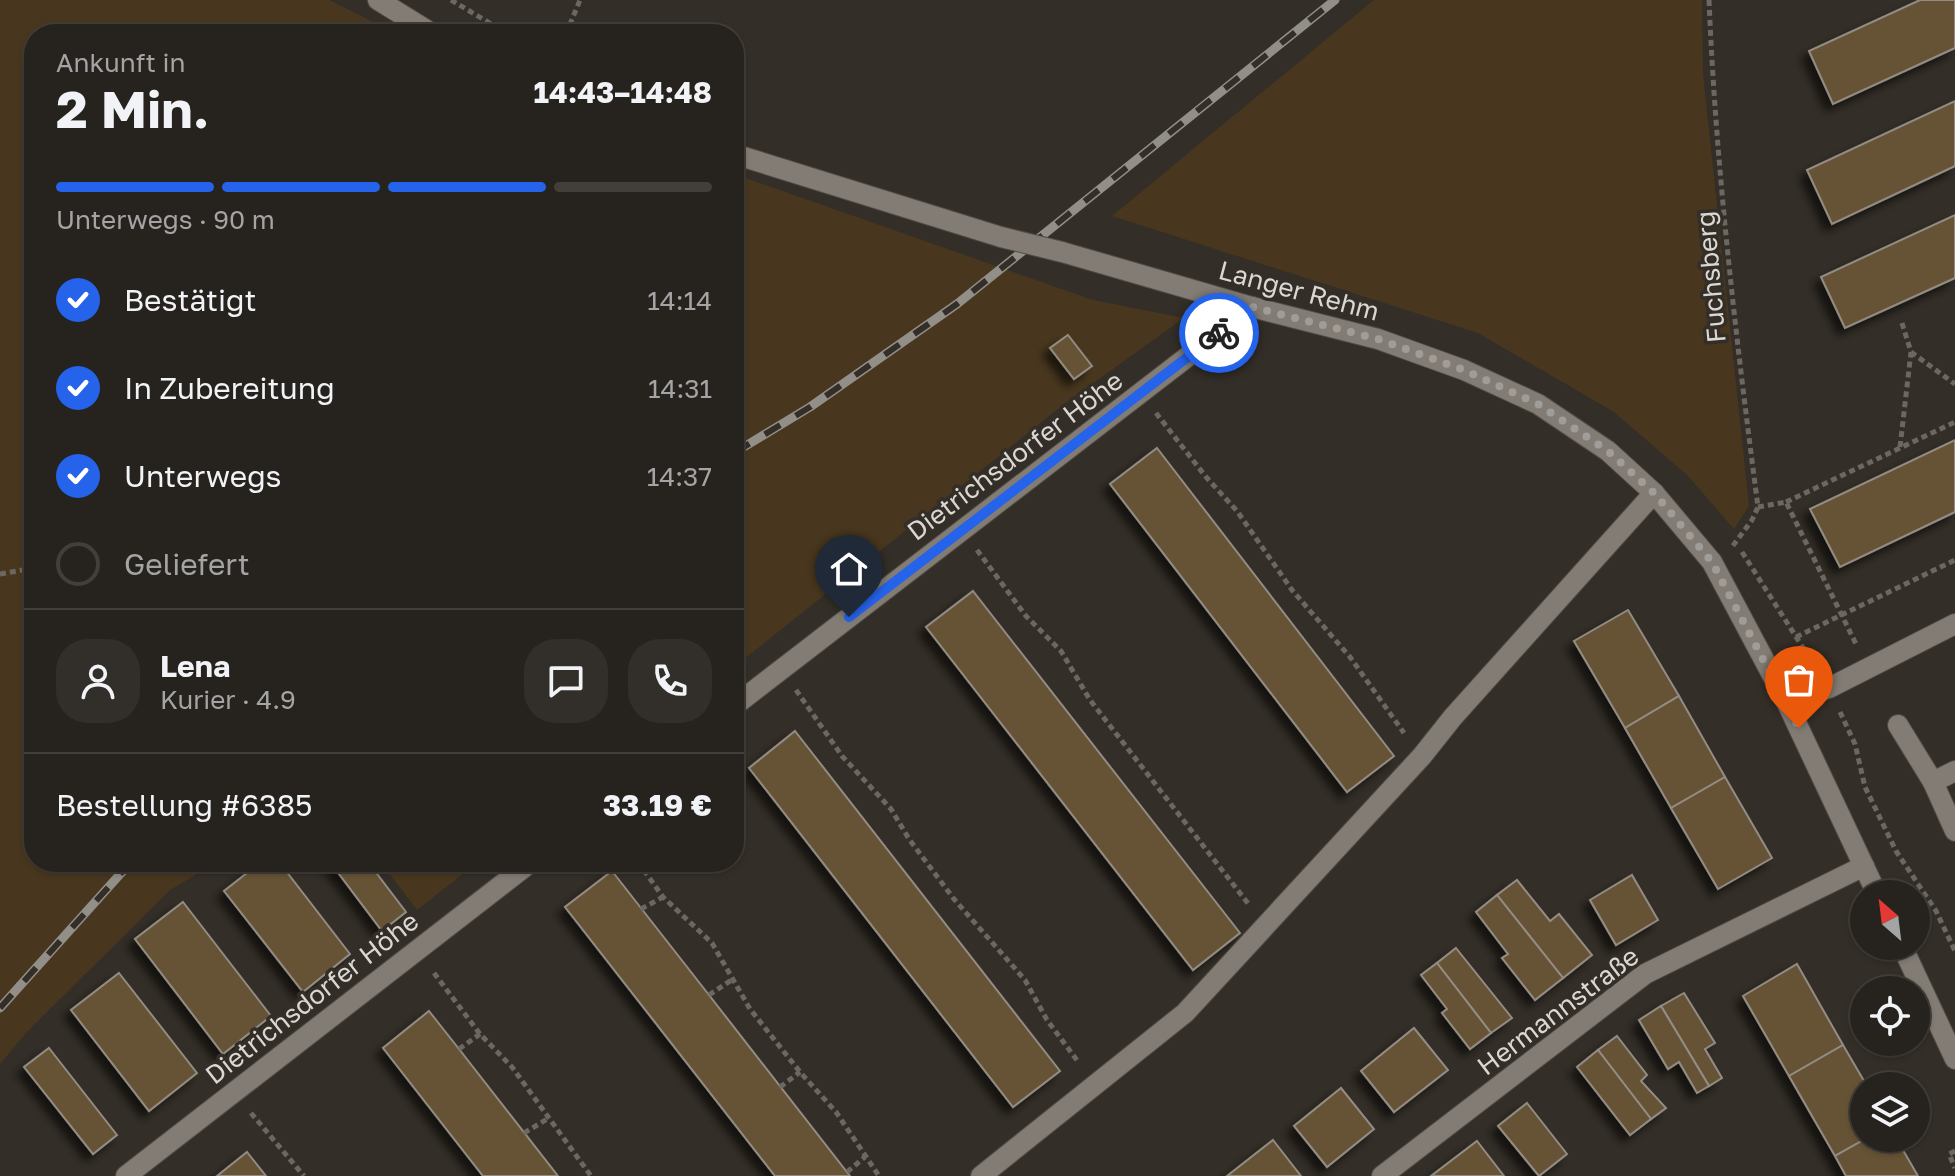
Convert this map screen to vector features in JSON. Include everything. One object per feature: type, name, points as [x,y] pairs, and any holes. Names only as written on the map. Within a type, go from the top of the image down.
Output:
[{"type":"street","points":[[378,0],[417,24]]},
{"type":"street","name":"Langer Rehm","points":[[744,157],[1001,237],[1378,339],[1464,370],[1538,404],[1608,451],[1654,493],[1712,562],[1786,701],[1870,880]]},
{"type":"street","name":"Dietrichsdorfer Höhe","points":[[744,698],[1252,307]]},
{"type":"street","points":[[981,1176],[1185,1013],[1422,756],[1453,717],[1654,493]]},
{"type":"street","points":[[1786,701],[1829,688],[1955,624]]},
{"type":"street","points":[[1898,725],[1933,782],[1955,831]]},
{"type":"street","points":[[1933,782],[1955,771]]},
{"type":"street","name":"Hermannstraße","points":[[1382,1176],[1645,974],[1864,866]]},
{"type":"street","name":"Dietrichsdorfer Höhe","points":[[126,1176],[518,872]]},
{"type":"street","points":[[1909,960],[1955,1059]]},
{"type":"path","points":[[451,0],[491,24]]},
{"type":"path","points":[[570,24],[580,0]]},
{"type":"path","name":"Fuchsberg","points":[[1709,0],[1737,348],[1758,507]]},
{"type":"path","points":[[1900,448],[1911,352],[1901,320]]},
{"type":"path","points":[[1911,352],[1955,384]]},
{"type":"path","points":[[1141,393],[1206,477],[1237,511],[1292,590],[1350,657],[1379,701],[1422,756]]},
{"type":"path","points":[[1955,422],[1786,502],[1758,507],[1736,544],[1796,637],[1955,560]]},
{"type":"path","points":[[1786,502],[1868,668]]},
{"type":"path","points":[[962,530],[1026,616],[1061,651],[1090,700],[1265,924]]},
{"type":"path","points":[[0,574],[24,570]]},
{"type":"path","points":[[781,670],[842,756],[891,809],[909,839],[954,899],[1025,980],[1047,1020],[1096,1085]]},
{"type":"path","points":[[1829,688],[1855,744],[1865,787],[1896,851],[1936,911],[1955,951]]},
{"type":"path","points":[[645,872],[663,897],[712,943],[750,1009],[836,1112],[879,1176]]},
{"type":"path","points":[[641,909],[663,897]]},
{"type":"path","points":[[416,950],[480,1034],[512,1067],[591,1176]]},
{"type":"path","points":[[709,995],[733,979]]},
{"type":"path","points":[[459,1049],[480,1034]]},
{"type":"path","points":[[780,1087],[800,1072]]},
{"type":"path","points":[[233,1091],[301,1175]]},
{"type":"path","points":[[524,1133],[549,1118]]},
{"type":"path","points":[[1955,1151],[1949,1154],[1955,1168]]},
{"type":"path","points":[[847,1172],[865,1157]]},
{"type":"shaded area","points":[[0,0],[329,0],[377,24],[24,24],[24,872],[200,872],[169,891],[26,1033],[0,1064]]},
{"type":"shaded area","points":[[1374,0],[1702,0],[1703,74],[1749,506],[1734,529],[1688,476],[1614,412],[1478,333],[1112,216]]},
{"type":"shaded area","points":[[744,178],[1093,300],[1184,318],[1067,402],[744,659]]},
{"type":"shaded area","points":[[388,872],[465,872],[417,910]]},
{"type":"building","points":[[1920,0],[1955,0],[1955,48],[1833,104],[1809,51]]},
{"type":"building","points":[[1955,101],[1955,166],[1832,224],[1807,170]]},
{"type":"building","points":[[1955,215],[1955,278],[1845,328],[1821,277]]},
{"type":"building","points":[[1068,335],[1092,366],[1074,379],[1050,348]]},
{"type":"building","points":[[1955,440],[1955,512],[1840,567],[1810,509]]},
{"type":"building","points":[[1157,448],[1394,756],[1347,792],[1110,484]]},
{"type":"building","points":[[973,591],[1240,933],[1193,970],[926,627]]},
{"type":"building","points":[[1628,610],[1679,696],[1625,728],[1574,641]]},
{"type":"building","points":[[1679,696],[1725,777],[1671,808],[1625,728]]},
{"type":"building","points":[[795,731],[1060,1071],[1013,1107],[749,768]]},
{"type":"building","points":[[1725,777],[1772,858],[1718,889],[1671,808]]},
{"type":"building","points":[[248,872],[287,872],[350,954],[303,992],[224,891]]},
{"type":"building","points":[[338,872],[376,872],[406,912],[382,931]]},
{"type":"building","points":[[613,872],[850,1176],[775,1176],[565,907]]},
{"type":"building","points":[[1632,875],[1658,920],[1616,945],[1590,900]]},
{"type":"building","points":[[1517,880],[1550,921],[1559,914],[1592,955],[1563,978],[1497,895]]},
{"type":"building","points":[[1497,895],[1563,978],[1535,1000],[1502,958],[1508,954],[1476,912]]},
{"type":"building","points":[[183,902],[271,1016],[223,1054],[135,939]]},
{"type":"building","points":[[1456,948],[1512,1018],[1491,1033],[1437,963]]},
{"type":"building","points":[[1437,963],[1491,1033],[1470,1049],[1442,1013],[1447,1009],[1421,975]]},
{"type":"building","points":[[1797,964],[1843,1045],[1789,1076],[1743,996]]},
{"type":"building","points":[[119,973],[197,1073],[149,1111],[71,1010]]},
{"type":"building","points":[[1684,993],[1715,1043],[1705,1049],[1722,1078],[1709,1086],[1661,1006]]},
{"type":"building","points":[[1661,1006],[1709,1086],[1697,1093],[1679,1062],[1668,1069],[1639,1020]]},
{"type":"building","points":[[429,1011],[558,1176],[483,1176],[383,1048]]},
{"type":"building","points":[[1414,1028],[1448,1070],[1394,1112],[1361,1071]]},
{"type":"building","points":[[1617,1036],[1647,1075],[1641,1081],[1666,1108],[1651,1119],[1598,1050]]},
{"type":"building","points":[[1843,1045],[1859,1072],[1850,1072],[1850,1148],[1835,1156],[1789,1076]]},
{"type":"building","points":[[49,1048],[117,1135],[93,1154],[24,1067]]},
{"type":"building","points":[[1598,1050],[1651,1119],[1630,1135],[1577,1067]]},
{"type":"building","points":[[1341,1088],[1374,1129],[1327,1167],[1294,1126]]},
{"type":"building","points":[[1527,1103],[1567,1154],[1539,1176],[1498,1126]]},
{"type":"building","points":[[1273,1140],[1301,1176],[1227,1176]]},
{"type":"building","points":[[1477,1141],[1504,1176],[1431,1176]]},
{"type":"building","points":[[1850,1148],[1850,1152],[1904,1152],[1918,1176],[1846,1176],[1835,1156]]},
{"type":"building","points":[[247,1152],[266,1176],[217,1176]]},
{"type":"railway","points":[[744,447],[810,407],[957,304],[1335,0]]},
{"type":"railway","points":[[0,1008],[122,872]]},
{"type":"way so far","points":[[1219,333],[1252,307],[1378,339],[1464,370],[1538,404],[1608,451],[1654,493],[1712,562],[1799,728]]},
{"type":"route","points":[[849,617],[1219,333]]}]
